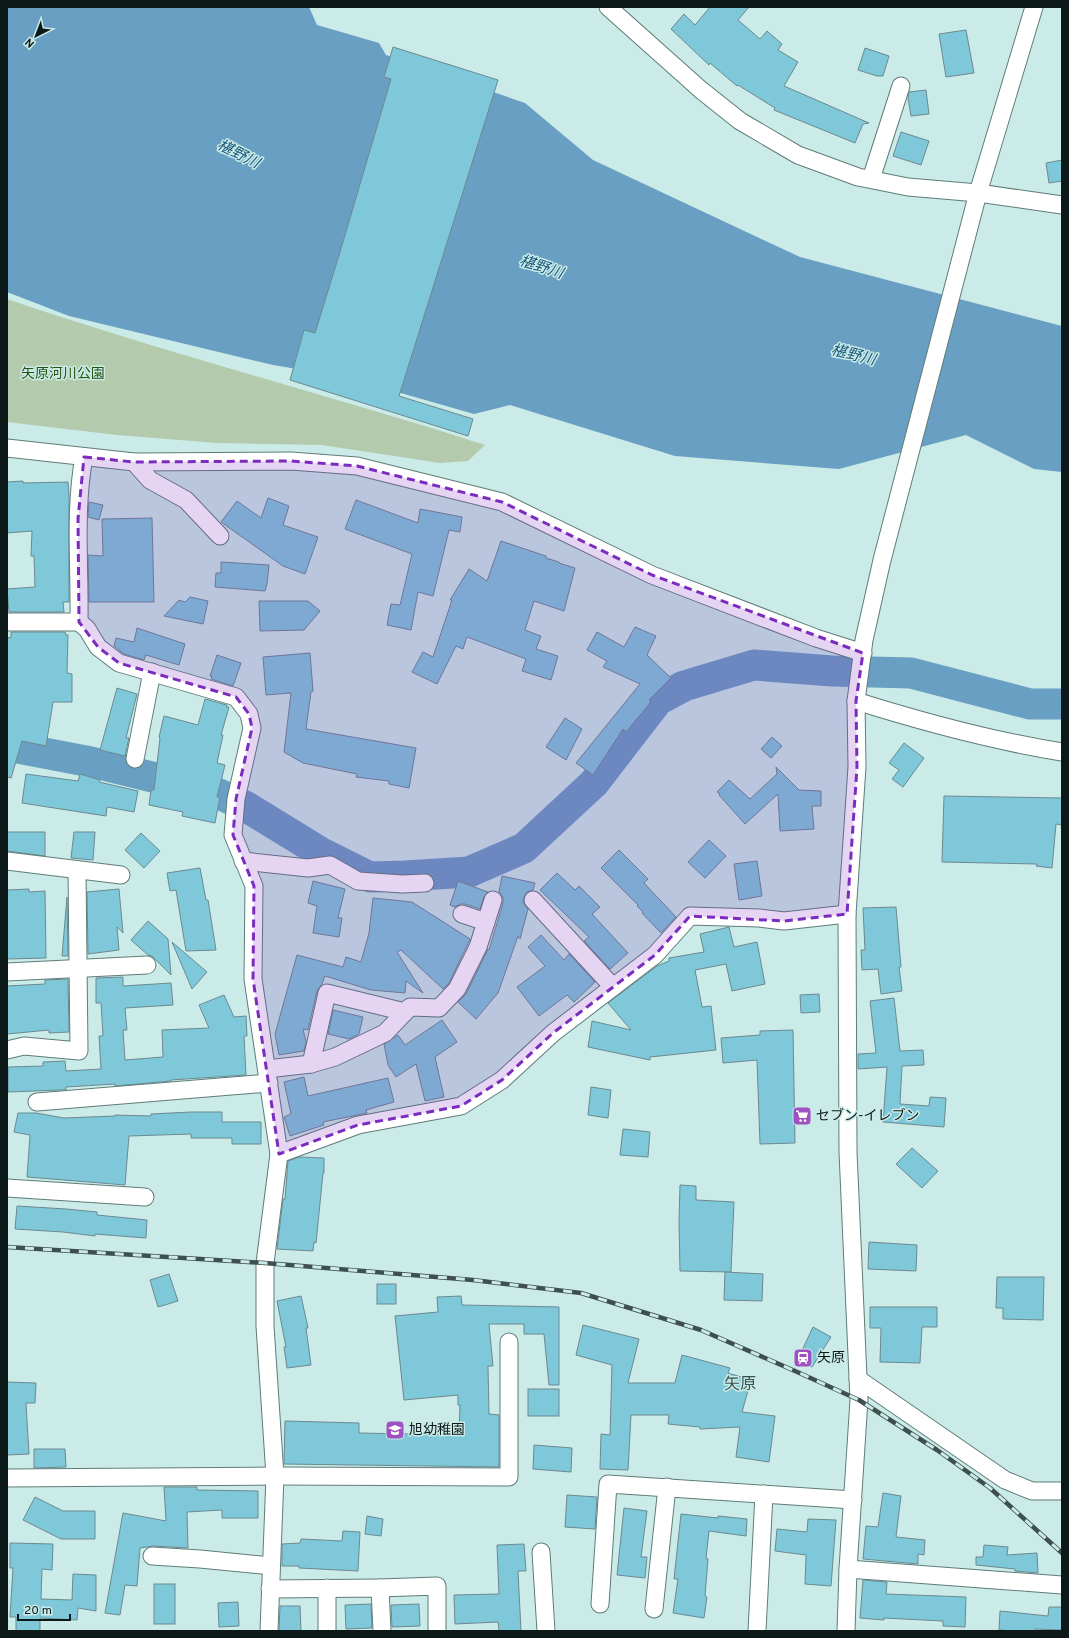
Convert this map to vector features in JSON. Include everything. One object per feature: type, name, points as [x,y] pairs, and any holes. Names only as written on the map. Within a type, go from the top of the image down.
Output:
[{"type":"street","points":[[608,7],[701,90],[740,121],[798,155],[858,177],[976,200],[1062,205]]},
{"type":"street","points":[[846,1631],[848,1569],[858,1429],[858,1379],[848,1152],[847,914],[857,767],[856,701],[864,646],[886,545],[976,200],[1034,7]]},
{"type":"street","points":[[871,179],[901,86]]},
{"type":"street","points":[[7,448],[134,462],[291,461],[357,466],[502,502],[652,575],[816,638],[864,646]]},
{"type":"street","points":[[84,457],[81,475],[78,519],[79,622],[86,629],[98,647],[119,663],[236,697],[249,714],[252,728],[236,799],[232,835],[254,886],[253,979],[279,1154],[265,1263],[266,1326],[275,1476],[269,1631]]},
{"type":"street","points":[[134,462],[150,480],[186,500],[220,536]]},
{"type":"street","points":[[7,622],[79,622]]},
{"type":"street","points":[[135,759],[152,672]]},
{"type":"street","points":[[856,701],[896,714],[1027,746],[1062,752]]},
{"type":"street","points":[[7,861],[121,875]]},
{"type":"street","points":[[243,861],[308,868],[330,865],[358,881],[402,884],[425,883]]},
{"type":"street","points":[[7,1050],[24,1046],[79,1051],[77,870]]},
{"type":"street","points":[[37,1102],[268,1076],[335,1057],[385,1033],[410,1007],[439,1008],[457,989],[478,947],[493,900]]},
{"type":"street","points":[[533,900],[613,987]]},
{"type":"street","points":[[462,914],[486,922]]},
{"type":"street","points":[[279,1154],[358,1125],[461,1106],[502,1080],[553,1033],[655,955],[690,916],[784,921],[847,914]]},
{"type":"street","points":[[7,972],[147,965]]},
{"type":"street","points":[[311,1064],[328,993],[405,1012]]},
{"type":"street","points":[[7,1188],[145,1197]]},
{"type":"street","points":[[7,1478],[275,1476],[509,1477],[509,1342]]},
{"type":"street","points":[[858,1379],[1004,1480],[1032,1491],[1062,1491]]},
{"type":"street","points":[[600,1604],[608,1484],[853,1500]]},
{"type":"street","points":[[654,1609],[666,1487]]},
{"type":"street","points":[[757,1631],[764,1494]]},
{"type":"street","points":[[541,1552],[546,1631]]},
{"type":"street","points":[[152,1556],[271,1566]]},
{"type":"street","points":[[848,1569],[1062,1585]]},
{"type":"street","points":[[270,1590],[437,1586],[438,1631]]},
{"type":"street","points":[[327,1588],[327,1631]]},
{"type":"street","points":[[380,1588],[382,1631]]},
{"type":"highlighted area","points":[[84,457],[134,462],[291,461],[357,466],[502,502],[652,575],[863,653],[856,701],[857,767],[847,914],[784,921],[690,916],[655,955],[553,1033],[502,1080],[461,1106],[358,1125],[279,1154],[253,979],[254,886],[233,835],[236,799],[252,728],[249,714],[236,697],[119,663],[98,647],[79,622],[78,519]]},
{"type":"green space","name":"矢原河川公園","points":[[7,299],[66,319],[485,445],[468,461],[440,463],[322,445],[217,443],[117,435],[7,422]]},
{"type":"water","name":"椹野川","points":[[7,7],[309,7],[317,25],[379,43],[386,55],[525,103],[593,160],[800,257],[1062,326],[1062,472],[1034,469],[966,435],[839,469],[675,456],[510,405],[474,414],[345,377],[273,365],[69,316],[7,292]]},
{"type":"building","points":[[710,7],[749,7],[738,20],[760,39],[767,31],[782,44],[778,50],[798,62],[784,86],[869,123],[863,124],[855,143],[774,110],[775,108],[738,85],[737,86],[710,63],[709,65],[671,29],[684,14],[695,25]]},
{"type":"building","points":[[966,30],[974,73],[946,77],[939,34]]},
{"type":"building","points":[[393,47],[498,80],[399,396],[473,419],[468,436],[290,380],[304,330],[315,333],[391,79],[384,77]]},
{"type":"building","points":[[865,48],[889,56],[883,76],[877,76],[858,70]]},
{"type":"building","points":[[926,90],[929,114],[911,116],[908,98],[909,92]]},
{"type":"building","points":[[901,132],[929,141],[921,165],[893,156]]},
{"type":"building","points":[[1062,160],[1062,181],[1049,183],[1046,163]]},
{"type":"building","points":[[23,481],[23,483],[68,482],[69,602],[63,602],[64,612],[9,612],[7,589],[35,587],[34,556],[31,556],[32,531],[7,533],[7,482]]},
{"type":"building","points":[[268,498],[289,506],[283,525],[318,537],[305,574],[283,566],[221,522],[237,501],[261,518]]},
{"type":"building","points":[[356,500],[418,523],[420,509],[462,517],[460,532],[449,530],[433,596],[418,592],[411,630],[387,625],[391,604],[400,605],[412,554],[345,529]]},
{"type":"building","points":[[89,502],[103,505],[99,520],[88,517]]},
{"type":"building","points":[[152,518],[154,602],[89,602],[88,555],[103,556],[102,519]]},
{"type":"building","points":[[501,541],[546,556],[546,558],[575,568],[564,611],[534,601],[525,630],[541,636],[536,649],[558,656],[551,680],[522,671],[526,659],[467,637],[463,649],[456,646],[437,684],[412,672],[423,652],[433,657],[452,600],[450,600],[469,569],[487,581]]},
{"type":"building","points":[[221,562],[269,565],[265,591],[215,587],[216,573],[221,573]]},
{"type":"building","points":[[190,597],[208,601],[203,624],[164,616],[179,600],[185,602]]},
{"type":"building","points":[[259,601],[308,601],[320,611],[304,630],[260,631]]},
{"type":"building","points":[[635,627],[656,636],[647,655],[671,678],[649,700],[651,702],[626,732],[623,729],[593,775],[576,763],[640,684],[603,667],[607,661],[587,650],[597,632],[624,647]]},
{"type":"building","points":[[137,628],[185,644],[179,665],[146,655],[144,660],[124,654],[114,646],[116,638],[134,642]]},
{"type":"building","points":[[11,632],[65,632],[66,635],[68,635],[67,673],[72,674],[72,702],[53,702],[46,746],[22,741],[11,778],[7,777],[7,637],[11,638]]},
{"type":"building","points":[[310,653],[313,691],[311,692],[306,729],[416,748],[409,788],[389,784],[389,781],[356,777],[357,774],[303,763],[284,752],[291,693],[266,695],[263,657]]},
{"type":"building","points":[[217,655],[241,663],[233,686],[211,679],[212,676],[210,676]]},
{"type":"building","points":[[117,688],[137,694],[126,738],[129,738],[125,756],[100,750]]},
{"type":"building","points":[[205,699],[227,705],[226,707],[229,707],[221,735],[223,735],[217,763],[225,765],[217,797],[220,797],[215,823],[182,816],[183,812],[149,805],[151,790],[154,790],[159,737],[164,716],[198,725]]},
{"type":"building","points":[[565,718],[582,729],[566,760],[546,747]]},
{"type":"building","points":[[772,737],[782,746],[771,758],[761,749]]},
{"type":"building","points":[[904,743],[924,758],[903,787],[892,779],[899,770],[889,763]]},
{"type":"building","points":[[776,767],[799,790],[821,791],[821,806],[812,806],[814,829],[780,831],[778,794],[745,824],[717,792],[729,780],[750,799],[777,774]]},
{"type":"building","points":[[26,774],[78,781],[80,774],[100,780],[99,782],[138,791],[134,812],[107,807],[106,816],[22,803]]},
{"type":"building","points":[[944,796],[1062,798],[1062,825],[1056,824],[1052,868],[1036,866],[1037,864],[942,862]]},
{"type":"building","points":[[7,832],[45,832],[45,856],[7,851]]},
{"type":"building","points":[[74,832],[95,832],[93,860],[71,858]]},
{"type":"building","points":[[141,833],[160,851],[144,868],[125,850]]},
{"type":"building","points":[[709,840],[726,856],[705,878],[688,862]]},
{"type":"building","points":[[619,850],[648,879],[644,883],[676,917],[661,933],[642,913],[643,912],[637,906],[638,905],[601,868]]},
{"type":"building","points":[[757,861],[762,896],[739,900],[734,864]]},
{"type":"building","points":[[200,868],[206,900],[208,900],[216,950],[186,951],[176,890],[170,891],[167,873]]},
{"type":"building","points":[[557,873],[575,890],[579,886],[600,907],[592,914],[628,953],[610,969],[584,941],[589,937],[540,890]]},
{"type":"building","points":[[502,876],[535,883],[533,890],[527,892],[524,897],[523,903],[528,909],[520,939],[518,936],[498,993],[476,1019],[458,1002],[466,994],[488,949],[489,950],[503,903],[503,898],[499,892]]},
{"type":"building","points":[[313,881],[345,889],[338,918],[342,918],[339,937],[313,933],[317,906],[308,903]]},
{"type":"building","points":[[458,881],[488,892],[484,897],[480,909],[465,904],[460,904],[455,907],[450,905]]},
{"type":"building","points":[[29,889],[29,892],[45,891],[46,958],[7,959],[7,890]]},
{"type":"building","points":[[119,889],[123,933],[117,927],[119,950],[88,954],[87,892]]},
{"type":"building","points":[[67,897],[68,956],[62,956]]},
{"type":"building","points":[[373,898],[412,902],[470,939],[449,983],[443,989],[401,950],[397,952],[423,993],[406,981],[405,993],[371,990],[325,976],[317,991],[308,1030],[303,1029],[306,1042],[304,1051],[279,1055],[275,1034],[297,955],[343,967],[346,957],[361,962],[369,933]]},
{"type":"building","points":[[896,907],[901,967],[899,967],[902,991],[881,994],[878,969],[862,970],[861,950],[865,950],[863,908]]},
{"type":"building","points":[[148,921],[168,939],[171,975],[152,956],[148,955],[131,940]]},
{"type":"building","points":[[729,927],[734,947],[757,942],[765,984],[732,991],[726,964],[695,970],[702,1007],[711,1006],[716,1050],[650,1057],[650,1060],[588,1047],[592,1021],[631,1030],[608,1003],[657,966],[669,961],[669,958],[704,952],[700,934]]},
{"type":"building","points":[[541,935],[564,960],[569,954],[595,982],[574,1002],[567,995],[539,1016],[517,987],[545,966],[528,947]]},
{"type":"building","points":[[172,942],[207,972],[192,989]]},
{"type":"building","points":[[123,977],[123,986],[171,983],[173,1005],[125,1008],[127,1030],[123,1030],[125,1060],[163,1057],[162,1030],[209,1028],[199,1005],[224,995],[234,1017],[246,1016],[247,1036],[244,1036],[246,1075],[171,1080],[115,1086],[115,1084],[66,1087],[66,1090],[8,1092],[8,1067],[43,1066],[43,1062],[65,1061],[66,1071],[101,1069],[99,1036],[103,1036],[101,1003],[96,1003],[96,978]]},
{"type":"building","points":[[68,979],[69,1032],[49,1033],[49,1030],[7,1034],[7,986],[45,984],[45,980]]},
{"type":"building","points":[[819,994],[820,1012],[801,1013],[800,995]]},
{"type":"building","points":[[894,998],[900,1051],[923,1050],[924,1065],[902,1066],[900,1104],[929,1106],[930,1097],[946,1098],[944,1127],[883,1122],[887,1067],[858,1069],[858,1054],[876,1053],[870,1001]]},
{"type":"building","points":[[333,1010],[363,1017],[359,1034],[349,1039],[328,1034]]},
{"type":"building","points":[[442,1020],[457,1042],[435,1057],[444,1097],[425,1101],[416,1064],[396,1077],[388,1065],[384,1044],[398,1035],[405,1045]]},
{"type":"building","points":[[793,1030],[795,1143],[760,1144],[757,1060],[723,1063],[721,1038],[760,1035],[760,1031]]},
{"type":"building","points":[[304,1077],[308,1096],[388,1078],[394,1102],[366,1110],[367,1113],[323,1122],[324,1125],[290,1136],[284,1117],[291,1114],[284,1082]]},
{"type":"building","points":[[591,1087],[611,1090],[608,1118],[588,1115]]},
{"type":"building","points":[[222,1112],[222,1122],[261,1122],[261,1144],[232,1144],[232,1138],[191,1138],[191,1134],[129,1136],[125,1185],[27,1177],[30,1135],[14,1132],[18,1113],[36,1113],[64,1118],[115,1115],[151,1116],[151,1114]]},
{"type":"building","points":[[623,1129],[650,1132],[648,1157],[620,1155]]},
{"type":"building","points":[[912,1148],[938,1171],[922,1188],[896,1164]]},
{"type":"building","points":[[299,1157],[324,1158],[324,1173],[316,1243],[314,1242],[313,1251],[277,1249],[283,1199],[285,1199],[288,1161]]},
{"type":"building","points":[[680,1185],[696,1186],[696,1200],[734,1202],[731,1272],[680,1271]]},
{"type":"building","points":[[17,1206],[97,1212],[97,1215],[147,1220],[146,1238],[95,1234],[95,1236],[15,1229]]},
{"type":"building","points":[[869,1242],[917,1245],[916,1271],[868,1269]]},
{"type":"building","points":[[725,1272],[763,1274],[762,1301],[724,1300]]},
{"type":"building","points":[[169,1274],[178,1301],[158,1307],[150,1280]]},
{"type":"building","points":[[997,1277],[1044,1277],[1043,1320],[1003,1319],[1003,1308],[996,1308]]},
{"type":"building","points":[[377,1284],[396,1284],[396,1304],[377,1304]]},
{"type":"building","points":[[301,1296],[308,1328],[306,1328],[311,1365],[287,1368],[284,1347],[286,1347],[277,1301]]},
{"type":"building","points":[[461,1296],[462,1305],[559,1307],[559,1385],[549,1385],[544,1334],[524,1334],[524,1324],[489,1324],[493,1366],[488,1366],[489,1414],[499,1415],[499,1467],[284,1464],[285,1421],[359,1423],[359,1433],[459,1435],[460,1405],[458,1405],[458,1395],[404,1400],[395,1316],[438,1312],[437,1297]]},
{"type":"building","points":[[870,1307],[937,1307],[937,1327],[922,1327],[920,1363],[880,1362],[881,1328],[870,1328]]},
{"type":"building","points":[[583,1325],[639,1339],[628,1383],[675,1383],[682,1355],[730,1368],[728,1373],[751,1380],[742,1412],[775,1416],[769,1462],[736,1457],[740,1427],[700,1429],[700,1427],[668,1424],[669,1415],[631,1415],[628,1470],[600,1469],[601,1434],[610,1435],[612,1365],[576,1355]]},
{"type":"building","points":[[813,1327],[831,1337],[812,1367],[798,1359]]},
{"type":"building","points":[[7,1382],[36,1383],[35,1403],[26,1403],[29,1454],[7,1455]]},
{"type":"building","points":[[528,1389],[559,1389],[559,1416],[528,1416]]},
{"type":"building","points":[[534,1445],[572,1448],[571,1472],[533,1469]]},
{"type":"building","points":[[34,1449],[65,1449],[66,1467],[34,1468]]},
{"type":"building","points":[[164,1487],[197,1487],[197,1490],[258,1491],[258,1518],[222,1518],[222,1510],[187,1512],[188,1548],[153,1546],[140,1548],[137,1586],[125,1585],[120,1615],[105,1613],[123,1513],[166,1521]]},
{"type":"building","points":[[883,1493],[901,1496],[896,1537],[925,1540],[924,1555],[918,1554],[918,1564],[863,1559],[866,1526],[878,1527]]},
{"type":"building","points":[[567,1495],[597,1497],[595,1529],[565,1527]]},
{"type":"building","points":[[35,1497],[63,1511],[95,1511],[95,1539],[61,1539],[23,1520]]},
{"type":"building","points":[[624,1508],[647,1511],[641,1557],[647,1557],[645,1578],[617,1575]]},
{"type":"building","points":[[681,1514],[747,1519],[746,1536],[709,1531],[706,1558],[708,1559],[705,1596],[707,1597],[704,1618],[673,1613],[678,1579],[674,1579]]},
{"type":"building","points":[[367,1516],[383,1519],[381,1536],[365,1534]]},
{"type":"building","points":[[808,1519],[836,1520],[831,1586],[805,1584],[806,1555],[775,1551],[777,1529],[807,1532]]},
{"type":"building","points":[[343,1531],[360,1532],[358,1571],[282,1566],[282,1544],[300,1543],[301,1539],[342,1541]]},
{"type":"building","points":[[10,1543],[53,1544],[52,1570],[42,1569],[41,1599],[72,1600],[73,1574],[96,1575],[96,1611],[78,1608],[77,1620],[40,1618],[40,1631],[16,1631],[16,1617],[10,1617],[13,1568],[10,1568]]},
{"type":"building","points":[[524,1544],[526,1571],[518,1571],[521,1631],[499,1631],[498,1622],[455,1624],[454,1595],[499,1594],[497,1545]]},
{"type":"building","points":[[984,1545],[1008,1547],[1007,1555],[1037,1553],[1038,1573],[976,1565],[976,1557],[983,1557]]},
{"type":"building","points":[[863,1580],[887,1582],[886,1594],[966,1597],[965,1627],[943,1626],[943,1621],[860,1618]]},
{"type":"building","points":[[154,1584],[175,1584],[175,1624],[154,1624]]},
{"type":"building","points":[[238,1602],[239,1626],[219,1627],[218,1603]]},
{"type":"building","points":[[371,1604],[372,1628],[346,1629],[345,1605]]},
{"type":"building","points":[[419,1604],[420,1626],[392,1627],[391,1605]]},
{"type":"building","points":[[280,1606],[300,1606],[301,1631],[279,1631]]},
{"type":"building","points":[[1049,1607],[1062,1607],[1062,1630],[999,1630],[1000,1611],[1048,1616]]},
{"type":"waterway","points":[[7,746],[91,762],[217,793],[245,806],[320,852],[370,877],[405,876],[469,872],[524,848],[594,783],[658,700],[684,686],[754,665],[832,671],[911,673],[1030,704],[1062,704]]},
{"type":"railway","points":[[7,1247],[265,1263],[473,1280],[581,1293],[701,1330],[859,1400],[937,1450],[990,1488],[1062,1553]]},
{"type":"place","name":"セブン-イレブン","points":[[802,1116]]},
{"type":"place","name":"矢原","points":[[803,1358]]},
{"type":"place","name":"旭幼稚園","points":[[395,1430]]},
{"type":"district","name":"矢原","points":[[740,1385]]}]
